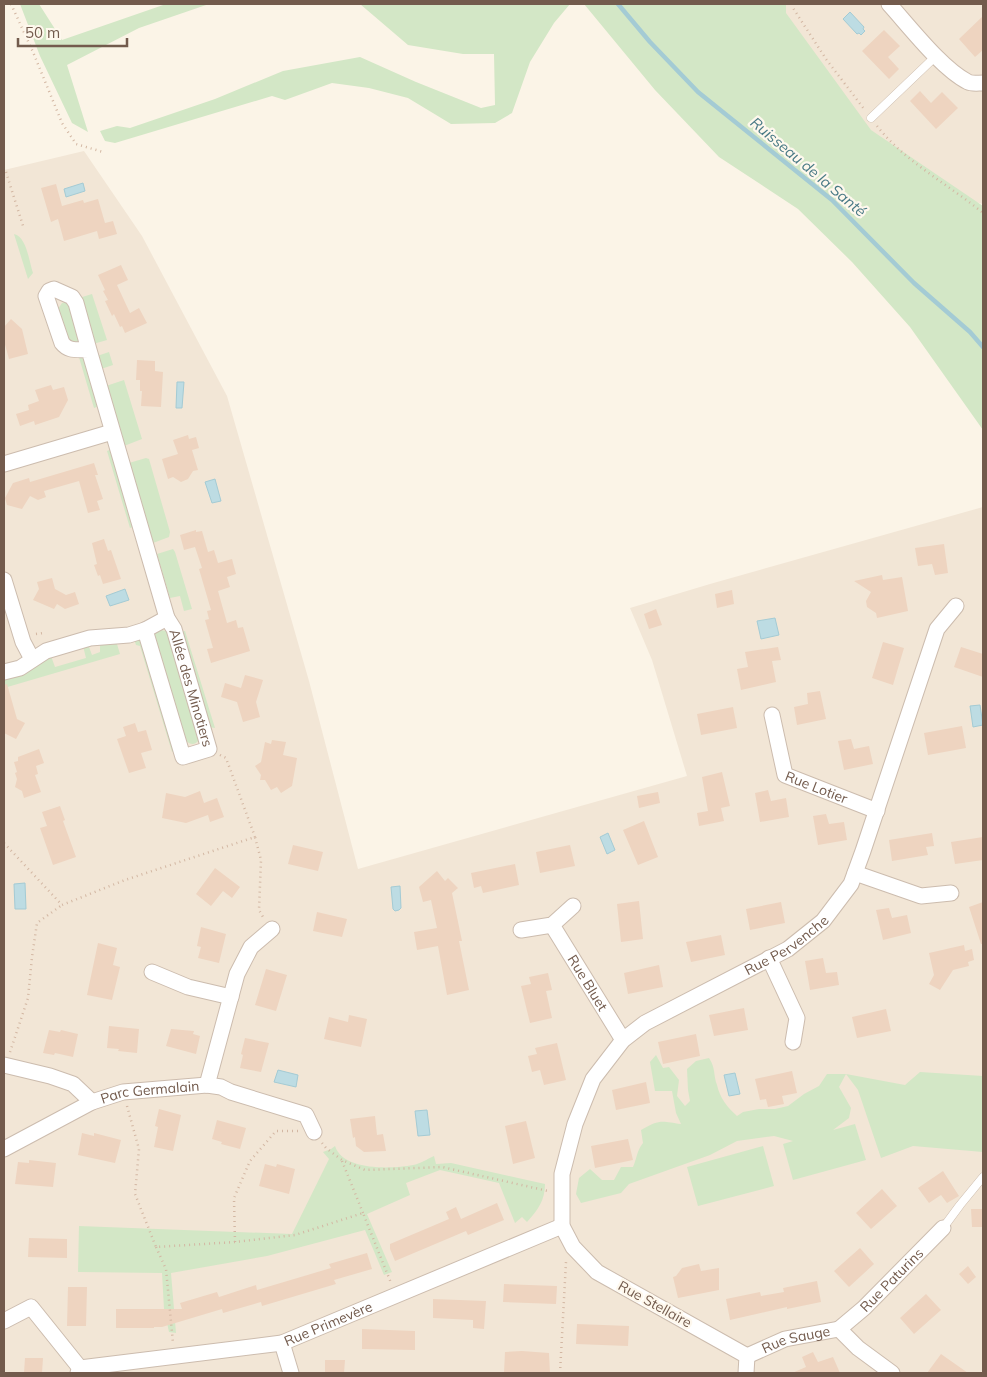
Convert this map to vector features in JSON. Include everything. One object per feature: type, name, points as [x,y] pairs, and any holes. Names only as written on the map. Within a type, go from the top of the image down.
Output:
[{"type":"street","points":[[889,4],[955,74],[970,83],[983,83]]},
{"type":"street","name":"Allée des Minotiers","points":[[88,350],[167,618],[174,629],[209,749],[183,757],[145,630]]},
{"type":"street","points":[[4,464],[112,432]]},
{"type":"street","points":[[4,580],[22,642],[32,660]]},
{"type":"street","name":"Rue Pervenche","points":[[562,1226],[562,1174],[574,1124],[593,1078],[623,1040],[645,1023],[788,949],[823,921],[851,884],[937,629],[956,606]]},
{"type":"street","name":"Allée des Minotiers","points":[[4,672],[20,668],[46,651],[90,638],[118,637],[145,630],[167,618]]},
{"type":"street","name":"Rue Lotier","points":[[772,715],[785,774],[876,811]]},
{"type":"street","points":[[855,873],[920,896],[951,893]]},
{"type":"street","points":[[521,930],[552,925],[572,906]]},
{"type":"street","name":"Rue Bluet","points":[[552,925],[623,1040]]},
{"type":"street","name":"Parc Germalain","points":[[207,1085],[237,974],[252,947],[272,929]]},
{"type":"street","points":[[769,958],[797,1018],[793,1042]]},
{"type":"street","points":[[152,972],[188,987],[231,997]]},
{"type":"street","name":"Parc Germalain","points":[[5,1065],[50,1076],[73,1084],[92,1102]]},
{"type":"street","name":"Parc Germalain","points":[[4,1149],[92,1102],[123,1092],[207,1085],[221,1087],[231,1092],[306,1115],[314,1132]]},
{"type":"street","name":"Rue Stellaire","points":[[562,1226],[573,1247],[597,1272],[748,1356]]},
{"type":"street","name":"Rue Primevère","points":[[4,1321],[31,1307],[79,1371],[175,1356],[282,1343],[562,1226]]},
{"type":"street","name":"Rue Paturins","points":[[839,1329],[864,1308],[944,1228]]},
{"type":"street","name":"Rue Sauge","points":[[748,1356],[785,1339],[839,1329],[858,1348],[892,1373]]},
{"type":"street","points":[[282,1343],[291,1373]]},
{"type":"street","points":[[746,1373],[748,1356]]},
{"type":"lane","points":[[871,118],[936,56]]},
{"type":"lane","points":[[944,1228],[960,1204],[983,1178]]},
{"type":"path","points":[[11,4],[62,123],[76,144],[103,152]]},
{"type":"path","points":[[6,172],[24,229]]},
{"type":"path","points":[[36,634],[42,633]]},
{"type":"path","points":[[209,749],[226,758],[255,837],[260,860],[258,910],[272,929]]},
{"type":"path","points":[[5,1065],[28,998],[38,923],[62,905],[125,880],[255,837]]},
{"type":"path","points":[[4,843],[62,905]]},
{"type":"path","points":[[123,1092],[139,1149],[135,1194],[166,1269],[175,1356]]},
{"type":"path","points":[[235,1242],[234,1198],[250,1161],[276,1131],[314,1132],[326,1148],[342,1160],[365,1170],[442,1167],[546,1190],[562,1199]]},
{"type":"path","points":[[342,1160],[396,1295]]},
{"type":"path","points":[[156,1247],[235,1242],[296,1235],[363,1213]]},
{"type":"path","points":[[560,1373],[565,1264],[573,1247]]},
{"type":"shaded area","points":[[740,4],[983,4],[983,204],[727,139]]},
{"type":"shaded area","points":[[84,151],[142,236],[227,396],[309,681],[358,869],[687,776],[652,660],[630,608],[983,507],[983,1373],[4,1373],[4,170]]},
{"type":"green space","points":[[20,4],[39,4],[62,40],[166,4],[209,4],[139,28],[67,65],[88,132],[72,123],[40,56]]},
{"type":"green space","points":[[360,4],[570,4],[554,23],[530,62],[512,113],[495,123],[451,124],[408,98],[369,88],[332,83],[285,100],[272,96],[115,143],[105,141],[100,131],[117,126],[130,128],[215,99],[283,71],[360,57],[481,108],[495,105],[494,54],[463,54],[408,45]]},
{"type":"green space","points":[[584,4],[786,4],[786,13],[871,130],[983,206],[983,430],[910,327],[852,262],[798,209],[719,157],[655,90]]},
{"type":"green space","points":[[14,234],[22,240],[27,250],[33,273],[28,279]]},
{"type":"green space","points":[[92,294],[107,340],[93,344],[79,298]]},
{"type":"green space","points":[[62,303],[71,303],[82,336],[79,342],[75,344],[69,341],[58,309]]},
{"type":"green space","points":[[109,352],[113,365],[101,369],[97,356]]},
{"type":"green space","points":[[78,354],[85,360],[99,406],[94,408]]},
{"type":"green space","points":[[124,380],[142,439],[124,446],[106,386]]},
{"type":"green space","points":[[112,449],[135,526],[130,528],[107,451]]},
{"type":"green space","points":[[146,458],[149,459],[170,532],[169,537],[153,543],[129,463]]},
{"type":"green space","points":[[173,549],[192,609],[184,611],[180,596],[170,598],[157,554]]},
{"type":"green space","points":[[160,630],[167,631],[199,740],[194,744],[186,741],[154,634]]},
{"type":"green space","points":[[185,631],[215,728],[209,727],[180,632]]},
{"type":"green space","points":[[141,638],[175,750],[172,752],[140,646],[136,645],[134,639]]},
{"type":"green space","points":[[117,644],[120,654],[4,688],[4,679],[51,656],[55,667],[86,658],[83,646],[89,647],[92,655],[100,652],[100,645]]},
{"type":"green space","points":[[656,1055],[663,1068],[669,1067],[679,1080],[677,1096],[685,1106],[690,1101],[687,1069],[696,1061],[709,1058],[713,1065],[720,1094],[727,1106],[737,1116],[743,1112],[788,1106],[819,1086],[827,1074],[846,1074],[839,1087],[851,1108],[849,1118],[833,1130],[855,1124],[866,1160],[793,1180],[783,1144],[793,1141],[774,1136],[737,1141],[710,1155],[629,1184],[621,1193],[581,1203],[576,1194],[579,1178],[590,1169],[602,1180],[614,1180],[621,1167],[633,1167],[638,1151],[643,1143],[641,1130],[661,1122],[681,1124],[676,1113],[672,1091],[655,1091],[650,1062]]},
{"type":"green space","points":[[920,1072],[983,1076],[983,1152],[913,1146],[881,1158],[858,1090],[846,1074],[905,1085]]},
{"type":"green space","points":[[335,1146],[340,1154],[348,1160],[369,1166],[393,1167],[413,1165],[434,1156],[436,1164],[451,1163],[545,1184],[544,1195],[538,1209],[527,1222],[522,1217],[515,1223],[499,1183],[440,1170],[406,1183],[410,1195],[367,1214],[392,1272],[384,1275],[365,1230],[267,1256],[171,1273],[176,1333],[169,1332],[164,1309],[162,1273],[78,1272],[79,1226],[292,1234],[329,1159],[323,1152]]},
{"type":"green space","points":[[763,1146],[774,1186],[698,1206],[687,1167]]},
{"type":"water","points":[[850,12],[864,27],[865,31],[861,35],[857,34],[843,19]]},
{"type":"water","points":[[83,183],[85,191],[66,197],[64,189]]},
{"type":"water","points":[[177,382],[184,382],[182,408],[176,408]]},
{"type":"water","points":[[215,479],[221,501],[212,503],[205,482]]},
{"type":"water","points":[[125,589],[129,600],[110,606],[106,596]]},
{"type":"water","points":[[775,618],[779,635],[761,639],[757,621]]},
{"type":"water","points":[[980,705],[983,725],[973,727],[970,706]]},
{"type":"water","points":[[608,833],[615,850],[607,854],[600,837]]},
{"type":"water","points":[[25,883],[26,909],[15,909],[14,884]]},
{"type":"water","points":[[400,886],[401,908],[395,911],[393,909],[391,887]]},
{"type":"water","points":[[278,1070],[298,1075],[296,1087],[274,1082]]},
{"type":"water","points":[[735,1073],[740,1094],[729,1096],[724,1075]]},
{"type":"water","points":[[427,1110],[430,1135],[418,1136],[415,1111]]},
{"type":"building","points":[[983,16],[983,50],[975,57],[959,39]]},
{"type":"building","points":[[884,30],[900,46],[888,57],[899,69],[889,79],[862,51]]},
{"type":"building","points":[[920,91],[931,103],[942,92],[958,108],[936,129],[910,101]]},
{"type":"building","points":[[56,184],[62,206],[83,200],[84,203],[98,199],[105,223],[113,221],[117,234],[99,239],[97,231],[64,241],[58,219],[51,222],[41,188]]},
{"type":"building","points":[[121,265],[128,280],[117,285],[130,313],[139,308],[147,323],[125,333],[114,314],[112,316],[105,301],[108,300],[98,275]]},
{"type":"building","points":[[11,319],[22,329],[28,354],[9,359],[4,341],[4,327]]},
{"type":"building","points":[[137,360],[155,361],[155,371],[163,372],[161,407],[141,406],[142,391],[140,391],[140,380],[136,380]]},
{"type":"building","points":[[51,385],[53,390],[64,387],[68,400],[59,417],[35,425],[34,421],[20,426],[16,414],[29,410],[28,405],[39,401],[35,390]]},
{"type":"building","points":[[188,435],[189,439],[196,437],[199,448],[192,450],[198,470],[193,471],[188,479],[181,482],[173,477],[168,479],[162,459],[178,454],[173,440]]},
{"type":"building","points":[[94,463],[98,475],[95,475],[103,499],[97,501],[100,510],[88,513],[79,481],[44,491],[46,497],[38,500],[30,496],[22,509],[7,505],[5,498],[13,483],[29,478],[30,482]]},
{"type":"building","points":[[196,530],[196,532],[202,531],[208,552],[214,550],[218,563],[232,559],[236,574],[227,577],[230,587],[218,591],[227,623],[236,620],[238,628],[243,627],[250,651],[211,663],[207,649],[213,648],[205,620],[209,619],[207,611],[211,610],[199,569],[202,568],[195,547],[184,550],[180,535]]},
{"type":"building","points":[[104,539],[108,551],[111,550],[121,579],[103,584],[94,565],[97,564],[92,543]]},
{"type":"building","points":[[944,544],[948,573],[935,575],[932,564],[918,566],[915,548]]},
{"type":"building","points":[[882,575],[883,580],[902,577],[908,611],[877,618],[876,613],[867,607],[866,601],[871,592],[854,581]]},
{"type":"building","points":[[52,578],[55,589],[66,595],[75,592],[79,604],[65,609],[57,604],[54,609],[33,600],[39,589],[37,582]]},
{"type":"building","points":[[732,590],[734,604],[717,608],[715,594]]},
{"type":"building","points":[[656,609],[662,625],[649,629],[644,614]]},
{"type":"building","points":[[883,642],[904,648],[893,685],[872,678]]},
{"type":"building","points":[[778,647],[781,660],[772,661],[776,682],[741,690],[737,669],[748,667],[745,652]]},
{"type":"building","points":[[961,647],[983,654],[983,677],[954,667]]},
{"type":"building","points":[[245,675],[263,680],[256,702],[260,717],[243,722],[237,702],[221,697],[225,683],[241,688]]},
{"type":"building","points":[[7,684],[17,719],[25,723],[16,739],[4,733],[4,685]]},
{"type":"building","points":[[820,691],[826,719],[797,725],[794,707],[808,704],[807,693]]},
{"type":"building","points":[[733,707],[737,728],[701,735],[697,714]]},
{"type":"building","points":[[135,723],[138,732],[146,730],[152,750],[141,753],[146,768],[129,773],[117,739],[126,736],[123,727]]},
{"type":"building","points":[[962,726],[966,748],[928,755],[924,733]]},
{"type":"building","points":[[851,739],[854,749],[869,746],[873,764],[844,770],[838,741]]},
{"type":"building","points":[[272,740],[286,742],[283,755],[297,758],[292,786],[281,793],[277,787],[271,790],[265,780],[260,780],[261,775],[255,766],[261,762],[265,742],[271,744]]},
{"type":"building","points":[[39,749],[44,763],[36,766],[38,774],[35,775],[41,792],[24,798],[22,791],[15,787],[17,779],[15,773],[17,772],[14,762],[18,761],[18,757]]},
{"type":"building","points":[[722,772],[730,806],[721,808],[724,821],[699,826],[697,813],[708,811],[702,777]]},
{"type":"building","points":[[768,790],[771,801],[786,798],[789,817],[760,822],[755,793]]},
{"type":"building","points":[[200,791],[204,803],[217,798],[224,817],[210,822],[208,815],[186,823],[162,818],[166,793],[185,797]]},
{"type":"building","points":[[658,792],[660,803],[639,808],[637,796]]},
{"type":"building","points":[[60,806],[65,820],[63,821],[76,857],[53,865],[40,828],[47,826],[42,812]]},
{"type":"building","points":[[826,814],[829,824],[844,822],[847,840],[818,845],[813,816]]},
{"type":"building","points":[[644,821],[658,857],[638,865],[623,830]]},
{"type":"building","points":[[932,833],[934,846],[926,847],[928,855],[892,861],[889,840]]},
{"type":"building","points":[[983,837],[983,860],[955,864],[951,842]]},
{"type":"building","points":[[293,845],[323,852],[318,871],[288,864]]},
{"type":"building","points":[[570,845],[575,866],[540,873],[536,852]]},
{"type":"building","points":[[515,864],[519,885],[483,893],[481,886],[474,888],[471,873]]},
{"type":"building","points":[[215,868],[240,887],[232,898],[223,891],[211,906],[196,894]]},
{"type":"building","points":[[437,871],[445,881],[448,878],[458,888],[452,893],[462,941],[459,941],[469,990],[447,995],[438,946],[417,950],[414,932],[437,928],[431,900],[423,902],[419,887]]},
{"type":"building","points":[[639,901],[643,939],[621,942],[617,904]]},
{"type":"building","points":[[781,902],[785,923],[750,930],[746,909]]},
{"type":"building","points":[[983,902],[983,944],[981,944],[969,907]]},
{"type":"building","points":[[889,908],[892,918],[907,915],[911,933],[883,940],[876,910]]},
{"type":"building","points":[[317,912],[347,919],[342,937],[313,931]]},
{"type":"building","points":[[201,927],[226,934],[219,963],[198,958],[201,947],[197,946]]},
{"type":"building","points":[[721,935],[725,955],[691,962],[686,942]]},
{"type":"building","points":[[98,943],[117,948],[113,965],[120,967],[112,1000],[87,995]]},
{"type":"building","points":[[964,945],[965,951],[972,949],[974,960],[968,962],[969,966],[953,970],[940,990],[929,984],[934,975],[929,953]]},
{"type":"building","points":[[823,958],[826,973],[837,972],[839,985],[810,990],[805,961]]},
{"type":"building","points":[[659,965],[663,987],[628,994],[624,973]]},
{"type":"building","points":[[266,969],[287,975],[276,1011],[255,1005]]},
{"type":"building","points":[[548,973],[552,990],[546,991],[552,1018],[530,1023],[521,986],[531,984],[529,977]]},
{"type":"building","points":[[744,1008],[748,1030],[714,1036],[709,1015]]},
{"type":"building","points":[[886,1009],[891,1031],[857,1038],[852,1017]]},
{"type":"building","points":[[349,1015],[367,1019],[361,1047],[324,1039],[329,1017],[348,1022]]},
{"type":"building","points":[[109,1026],[139,1029],[137,1053],[107,1048]]},
{"type":"building","points":[[171,1029],[194,1031],[193,1034],[200,1036],[196,1054],[166,1046]]},
{"type":"building","points":[[49,1030],[60,1032],[61,1030],[78,1034],[73,1057],[55,1053],[54,1055],[43,1053]]},
{"type":"building","points":[[696,1034],[700,1056],[663,1064],[658,1042]]},
{"type":"building","points":[[245,1038],[269,1043],[261,1072],[240,1068]]},
{"type":"building","points":[[557,1043],[566,1080],[544,1085],[540,1070],[532,1072],[528,1056],[537,1054],[535,1048]]},
{"type":"building","points":[[792,1071],[797,1093],[782,1096],[784,1104],[768,1107],[766,1099],[760,1100],[755,1079]]},
{"type":"building","points":[[646,1082],[650,1103],[616,1110],[612,1090]]},
{"type":"building","points":[[159,1109],[181,1115],[173,1151],[154,1147],[158,1127],[155,1126]]},
{"type":"building","points":[[375,1116],[377,1135],[383,1134],[386,1151],[364,1152],[356,1146],[350,1119]]},
{"type":"building","points":[[217,1120],[246,1128],[240,1149],[221,1144],[222,1142],[212,1139]]},
{"type":"building","points":[[526,1121],[535,1158],[513,1164],[505,1126]]},
{"type":"building","points":[[82,1133],[94,1136],[94,1133],[121,1140],[115,1163],[78,1155]]},
{"type":"building","points":[[628,1139],[633,1160],[595,1168],[591,1146]]},
{"type":"building","points":[[29,1160],[56,1163],[53,1187],[15,1184],[18,1162],[29,1163]]},
{"type":"building","points":[[265,1164],[276,1167],[277,1164],[295,1169],[289,1194],[259,1186]]},
{"type":"building","points":[[943,1171],[959,1196],[947,1203],[941,1195],[929,1203],[918,1188]]},
{"type":"building","points":[[882,1189],[897,1206],[871,1229],[856,1213]]},
{"type":"building","points":[[497,1203],[504,1220],[468,1235],[466,1231],[395,1261],[390,1244],[449,1219],[446,1212],[456,1207],[461,1219]]},
{"type":"building","points":[[971,1209],[983,1209],[983,1227],[972,1227]]},
{"type":"building","points":[[29,1238],[67,1239],[67,1258],[28,1257]]},
{"type":"building","points":[[860,1248],[874,1264],[849,1287],[834,1271]]},
{"type":"building","points":[[367,1253],[372,1269],[334,1280],[336,1284],[262,1306],[261,1302],[223,1313],[222,1309],[162,1327],[116,1328],[116,1309],[182,1309],[180,1303],[217,1292],[219,1297],[256,1285],[257,1290],[331,1268],[329,1264]]},
{"type":"building","points":[[699,1264],[701,1271],[719,1268],[719,1290],[678,1298],[673,1277],[682,1268]]},
{"type":"building","points":[[968,1266],[976,1277],[968,1284],[959,1274]]},
{"type":"building","points":[[817,1281],[821,1302],[787,1309],[787,1307],[730,1320],[726,1299],[760,1292],[761,1296],[784,1292],[783,1288]]},
{"type":"building","points":[[504,1284],[557,1286],[556,1304],[503,1302]]},
{"type":"building","points":[[68,1287],[87,1287],[86,1326],[67,1326]]},
{"type":"building","points":[[926,1294],[941,1310],[914,1334],[900,1318]]},
{"type":"building","points":[[433,1299],[486,1301],[484,1329],[473,1328],[473,1320],[433,1318]]},
{"type":"building","points":[[577,1324],[629,1326],[628,1346],[576,1344]]},
{"type":"building","points":[[362,1329],[415,1331],[415,1350],[362,1349]]},
{"type":"building","points":[[505,1352],[549,1353],[550,1373],[504,1373]]},
{"type":"building","points":[[813,1352],[818,1362],[833,1357],[840,1373],[792,1373],[806,1367],[802,1357]]},
{"type":"building","points":[[941,1354],[968,1373],[927,1373]]},
{"type":"building","points":[[25,1358],[43,1358],[42,1373],[24,1373]]},
{"type":"building","points":[[325,1360],[345,1360],[344,1373],[325,1373]]},
{"type":"waterway","name":"Ruisseau de la Santé","points":[[618,4],[650,42],[698,92],[832,200],[914,283],[970,332],[983,347]]}]
